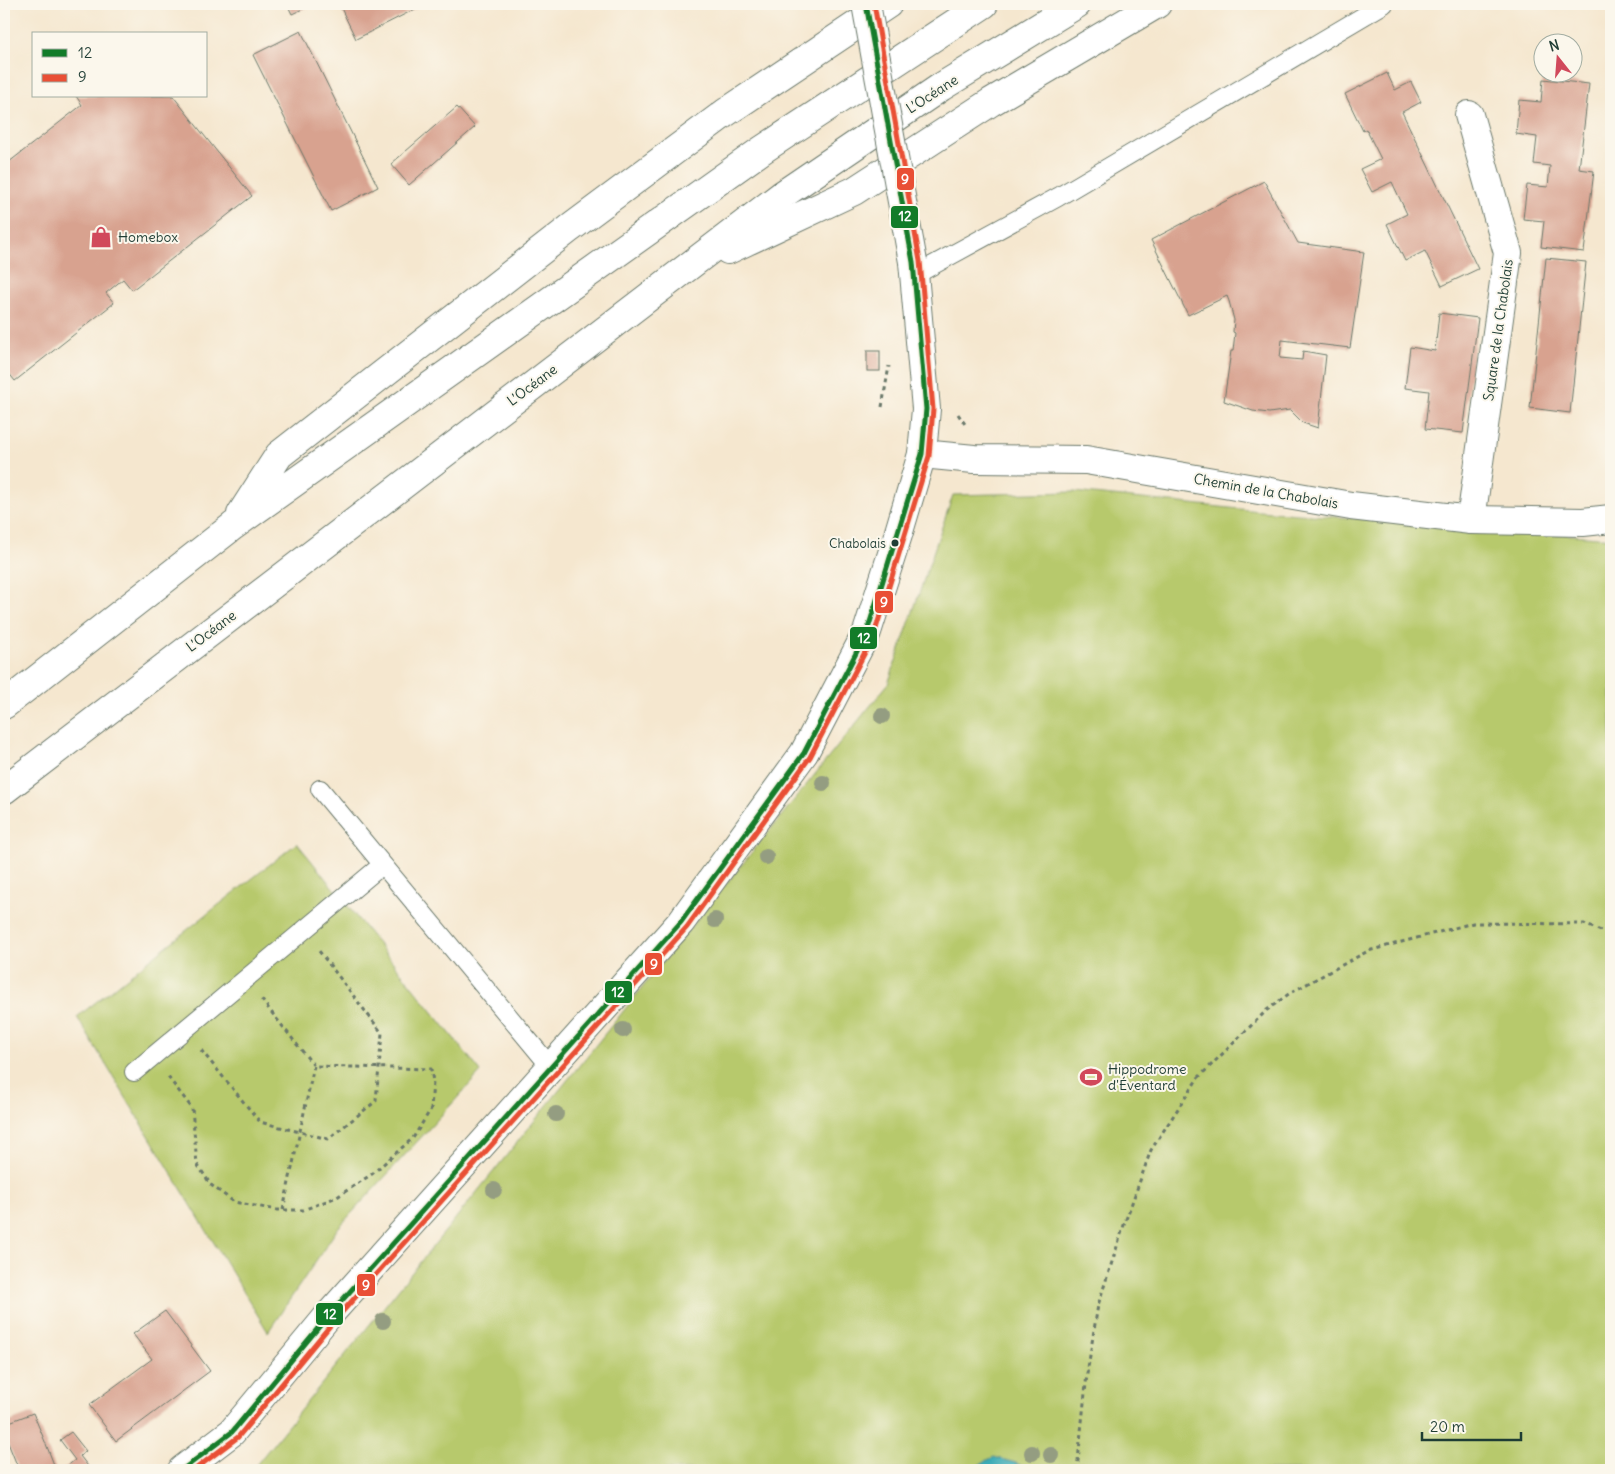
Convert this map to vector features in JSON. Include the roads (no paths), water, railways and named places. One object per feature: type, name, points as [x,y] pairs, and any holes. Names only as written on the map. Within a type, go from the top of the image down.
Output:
[{"type":"main road","points":[[182,1470],[232,1432],[328,1316],[681,922],[804,753],[867,632],[922,454],[926,409],[913,269],[866,4]]},
{"type":"main road","points":[[233,526],[279,455],[570,229],[725,113],[888,4]]},
{"type":"main road","points":[[4,705],[233,526],[762,150],[984,4]]},
{"type":"main road","name":"L’Océane","points":[[4,790],[798,184],[941,87],[1077,4]]},
{"type":"main road","points":[[679,273],[854,191],[991,102],[1157,4]]},
{"type":"main road","name":"Square de la Chabolais","points":[[1469,115],[1508,253],[1471,520]]},
{"type":"main road","name":"Chemin de la Chabolais","points":[[922,454],[974,459],[1086,460],[1351,506],[1471,520],[1583,522],[1611,519]]},
{"type":"lane","points":[[913,269],[1058,197],[1384,4]]},
{"type":"lane","points":[[320,789],[550,1066]]},
{"type":"lane","points":[[134,1072],[382,865]]},
{"type":"water","points":[[994,1457],[1016,1463],[1029,1470],[971,1470]]},
{"type":"place","name":"Homebox","points":[[101,237]]},
{"type":"place","name":"Chabolais","points":[[895,543]]},
{"type":"place","name":"Hippodrome d'Éventard","points":[[1091,1077]]}]
